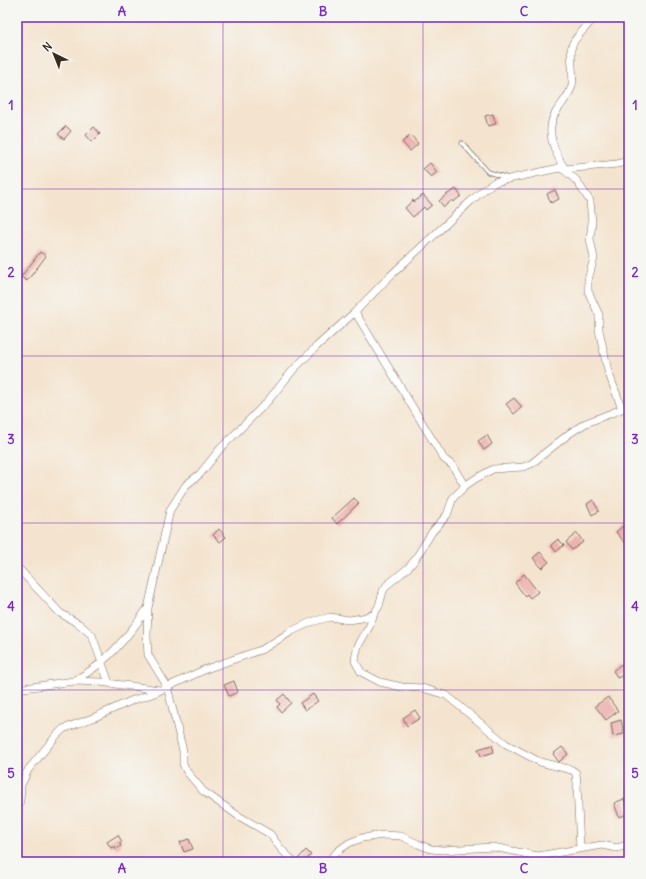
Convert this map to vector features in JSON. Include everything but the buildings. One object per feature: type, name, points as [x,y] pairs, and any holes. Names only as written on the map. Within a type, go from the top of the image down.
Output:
[{"type":"street","points":[[594,17],[573,44],[571,52],[573,73],[572,86],[569,94],[555,113],[552,122],[551,135],[557,156],[565,170],[576,180],[590,201],[592,218],[590,239],[594,258],[588,280],[588,291],[600,315],[599,330],[608,371],[622,409]]},
{"type":"street","points":[[294,862],[281,849],[270,834],[237,815],[203,791],[187,772],[183,764],[183,751],[167,686],[148,655],[147,636],[148,608],[170,510],[186,485],[200,474],[220,449],[267,402],[294,369],[316,346],[355,312],[390,276],[486,188],[495,182],[559,168],[565,170],[617,164],[629,161]]},
{"type":"street","points":[[355,312],[444,459],[452,465],[465,486]]},
{"type":"street","points":[[580,849],[576,773],[572,770],[540,762],[506,744],[446,695],[422,688],[402,687],[380,682],[361,672],[355,661],[358,646],[369,628],[387,584],[408,568],[414,561],[432,532],[447,515],[453,498],[465,486],[493,469],[523,467],[531,464],[570,433],[586,423],[622,409],[629,403]]},
{"type":"street","points":[[17,567],[60,614],[79,624],[92,634],[108,684]]},
{"type":"street","points":[[74,681],[115,650],[148,608]]},
{"type":"street","points":[[17,808],[20,802],[21,785],[28,770],[63,729],[160,690],[206,669],[263,649],[292,631],[316,620],[330,617],[349,620],[374,614]]},
{"type":"street","points":[[17,689],[74,681],[160,690]]},
{"type":"street","points":[[327,862],[349,843],[362,838],[383,835],[401,836],[431,849],[443,850],[493,846],[538,856],[602,845],[616,848],[629,846]]},
{"type":"lane","points":[[462,143],[488,172],[503,175],[510,179]]}]
